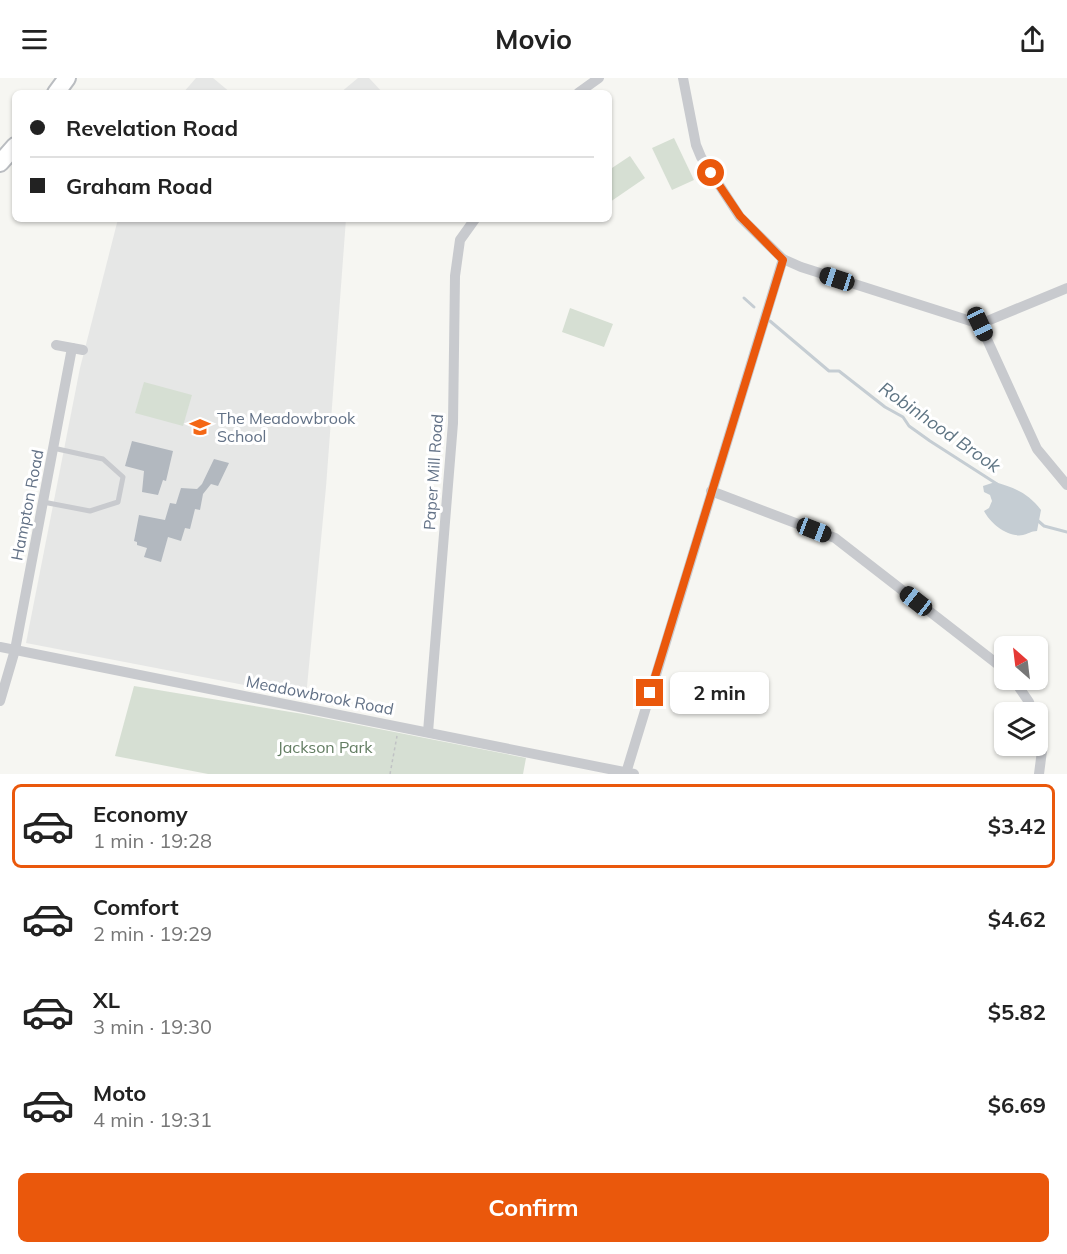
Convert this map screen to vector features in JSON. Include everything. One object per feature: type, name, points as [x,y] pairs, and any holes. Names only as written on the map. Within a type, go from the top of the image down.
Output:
[{"type":"main road","points":[[0,163],[12,149]]},
{"type":"street","points":[[582,90],[599,78]]},
{"type":"street","points":[[683,78],[696,145],[701,157],[740,216],[783,260],[980,324],[1067,288]]},
{"type":"street","name":"Paper Mill Road","points":[[428,732],[453,423],[455,276],[460,240],[473,222]]},
{"type":"street","points":[[630,773],[711,491],[783,260]]},
{"type":"street","points":[[980,324],[1037,449],[1067,485]]},
{"type":"street","name":"Hampton Road","points":[[0,701],[15,650],[53,448],[78,349],[56,345]]},
{"type":"street","points":[[711,491],[835,538],[994,661]]},
{"type":"street","name":"Meadowbrook Road","points":[[0,647],[630,773]]},
{"type":"street","points":[[1040,774],[1042,756]]},
{"type":"lane","points":[[43,502],[90,511],[118,502],[123,477],[104,459],[53,448]]},
{"type":"path","points":[[390,774],[399,726]]},
{"type":"shaded area","points":[[196,78],[213,78],[227,90],[186,90]]},
{"type":"shaded area","points":[[358,78],[369,78],[380,90],[344,90]]},
{"type":"shaded area","name":"The Meadowbrook School","points":[[117,222],[346,222],[326,487],[306,697],[26,643],[80,368]]},
{"type":"shaded area","points":[[995,482],[1021,492],[1036,504],[1041,510],[1037,531],[1023,535],[1011,534],[1000,529],[991,520],[984,511],[989,508],[992,501],[990,495],[984,492],[983,486]]},
{"type":"green space","points":[[674,138],[694,180],[672,190],[652,148]]},
{"type":"green space","points":[[630,156],[645,178],[612,201],[612,168]]},
{"type":"green space","points":[[570,308],[613,324],[604,347],[562,332]]},
{"type":"green space","points":[[144,382],[192,395],[183,426],[135,413]]},
{"type":"green space","name":"Jackson Park","points":[[134,686],[303,714],[526,758],[523,774],[208,774],[115,756]]},
{"type":"building","points":[[132,441],[173,451],[166,481],[163,480],[158,495],[142,492],[144,471],[125,466]]},
{"type":"building","points":[[214,459],[229,463],[218,486],[211,484],[203,494],[200,510],[195,509],[190,529],[185,528],[181,541],[168,537],[161,562],[144,557],[147,548],[137,545],[134,541],[139,515],[165,520],[170,503],[176,504],[181,488],[197,489],[202,484]]},
{"type":"waterway","name":"Robinhood Brook","points":[[744,298],[754,307]]},
{"type":"waterway","name":"Robinhood Brook","points":[[770,321],[829,371],[839,371],[885,407],[903,417],[909,426],[997,484]]},
{"type":"waterway","name":"Robinhood Brook","points":[[1036,519],[1044,526],[1067,532]]},
{"type":"place","name":"The Meadowbrook School","points":[[200,427]]},
{"type":"route","points":[[650,693],[783,260],[740,216],[711,173]]}]
